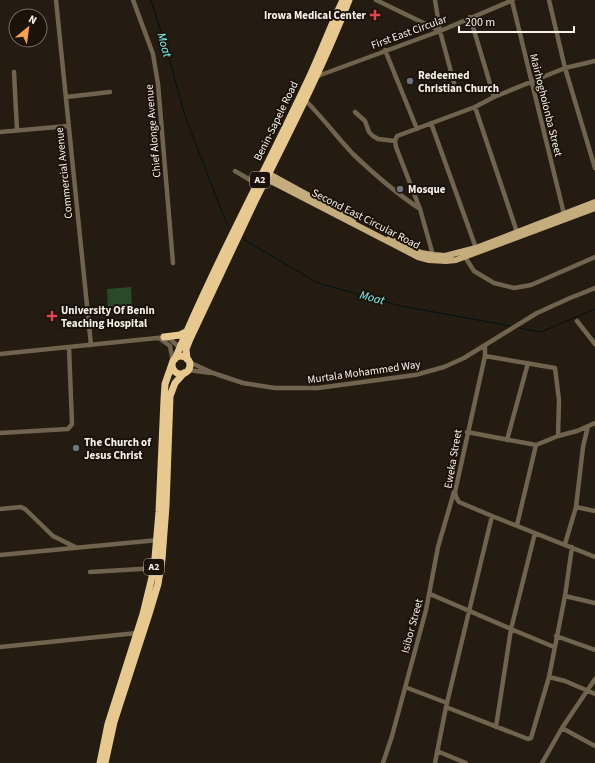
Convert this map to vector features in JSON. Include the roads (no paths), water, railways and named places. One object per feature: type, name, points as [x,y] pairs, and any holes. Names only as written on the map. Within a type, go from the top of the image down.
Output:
[{"type":"highway","name":"Benin-Sapele Road","points":[[187,364],[190,339],[234,244],[306,101],[330,28],[344,0]]},
{"type":"highway","name":"Benin-Sapele Road","points":[[173,362],[257,184],[338,30],[349,0]]},
{"type":"highway","points":[[161,338],[188,331]]},
{"type":"highway","points":[[183,357],[187,364],[181,374],[176,372],[173,362],[183,357]]},
{"type":"highway","name":"A2","points":[[160,540],[165,384],[173,362]]},
{"type":"highway","name":"A2","points":[[105,763],[114,722],[150,614],[166,506],[170,396],[175,383],[187,364]]},
{"type":"highway","name":"A2","points":[[100,763],[108,724],[157,568]]},
{"type":"main road","name":"Second East Circular Road","points":[[268,177],[394,241],[421,253],[445,256],[476,248],[595,202]]},
{"type":"main road","name":"Second East Circular Road","points":[[268,177],[418,257],[429,260],[446,261],[465,257],[595,208]]},
{"type":"street","name":"Commercial Avenue","points":[[56,0],[91,345]]},
{"type":"street","name":"Chief Alonge Avenue","points":[[133,0],[153,54],[158,84],[173,263]]},
{"type":"street","points":[[376,0],[440,31]]},
{"type":"street","points":[[435,0],[440,31],[454,83]]},
{"type":"street","name":"First East Circular","points":[[313,77],[440,31],[512,0]]},
{"type":"street","name":"Mairhoghoionba Street","points":[[512,0],[564,214]]},
{"type":"street","points":[[550,0],[565,68],[595,168]]},
{"type":"street","points":[[470,17],[494,97]]},
{"type":"street","points":[[385,50],[417,129]]},
{"type":"street","points":[[355,112],[365,122],[369,132],[378,140],[396,139],[565,68],[595,60]]},
{"type":"street","points":[[14,72],[17,130]]},
{"type":"street","points":[[66,97],[110,92]]},
{"type":"street","points":[[306,101],[353,153],[400,195],[420,209]]},
{"type":"street","points":[[475,107],[517,232]]},
{"type":"street","points":[[431,124],[476,248]]},
{"type":"street","points":[[0,132],[68,126]]},
{"type":"street","points":[[396,139],[420,209],[433,255]]},
{"type":"street","points":[[235,171],[257,184]]},
{"type":"street","points":[[465,257],[474,271],[494,283],[514,288],[531,285],[595,257]]},
{"type":"street","name":"Murtala Mohammed Way","points":[[187,364],[243,383],[275,388],[318,388],[423,373],[444,367],[464,358],[537,313],[595,288]]},
{"type":"street","points":[[577,321],[595,344]]},
{"type":"street","points":[[161,338],[170,346],[173,362]]},
{"type":"street","points":[[0,354],[161,338],[174,342],[180,347],[187,364]]},
{"type":"street","name":"Eweka Street","points":[[485,346],[485,356],[467,432],[455,492],[456,497],[459,502],[595,557]]},
{"type":"street","points":[[0,433],[70,428],[72,424],[69,347]]},
{"type":"street","points":[[485,356],[556,369],[559,400],[558,436]]},
{"type":"street","points":[[507,440],[528,363]]},
{"type":"street","points":[[467,432],[536,445],[558,436],[577,431],[595,423]]},
{"type":"street","points":[[565,544],[576,507],[583,447],[588,426]]},
{"type":"street","points":[[517,525],[536,445]]},
{"type":"street","name":"Isibor Street","points":[[383,763],[392,736],[430,594],[438,547],[455,492]]},
{"type":"street","points":[[0,509],[21,507],[25,509],[54,536],[76,548]]},
{"type":"street","points":[[576,507],[595,511]]},
{"type":"street","points":[[435,763],[447,705],[492,516]]},
{"type":"street","points":[[496,727],[510,630],[535,533]]},
{"type":"street","points":[[0,555],[160,540]]},
{"type":"street","points":[[405,687],[496,727],[528,739],[531,738],[549,677],[565,596],[572,547]]},
{"type":"street","points":[[90,572],[157,568]]},
{"type":"street","points":[[430,594],[510,630],[554,646]]},
{"type":"street","points":[[565,596],[595,603]]},
{"type":"street","points":[[0,646],[137,633]]},
{"type":"street","points":[[556,636],[595,650]]},
{"type":"street","points":[[549,677],[565,681],[595,694]]},
{"type":"street","points":[[543,763],[562,728],[595,679]]},
{"type":"street","points":[[562,728],[595,746]]},
{"type":"street","points":[[437,751],[466,763]]},
{"type":"waterway","name":"Moat","points":[[151,0],[185,116],[227,225]]},
{"type":"waterway","name":"Moat","points":[[243,237],[246,241],[318,283],[401,306],[511,326]]},
{"type":"waterway","name":"Moat","points":[[519,328],[541,332],[595,309]]},
{"type":"place","name":"Irowa Medical Center","points":[[375,15]]},
{"type":"place","name":"Redeemed Christian Church","points":[[410,81]]},
{"type":"place","name":"Mosque","points":[[400,189]]},
{"type":"place","name":"University Of Benin Teaching Hospital","points":[[52,316]]},
{"type":"place","name":"The Church of Jesus Christ","points":[[76,448]]}]
